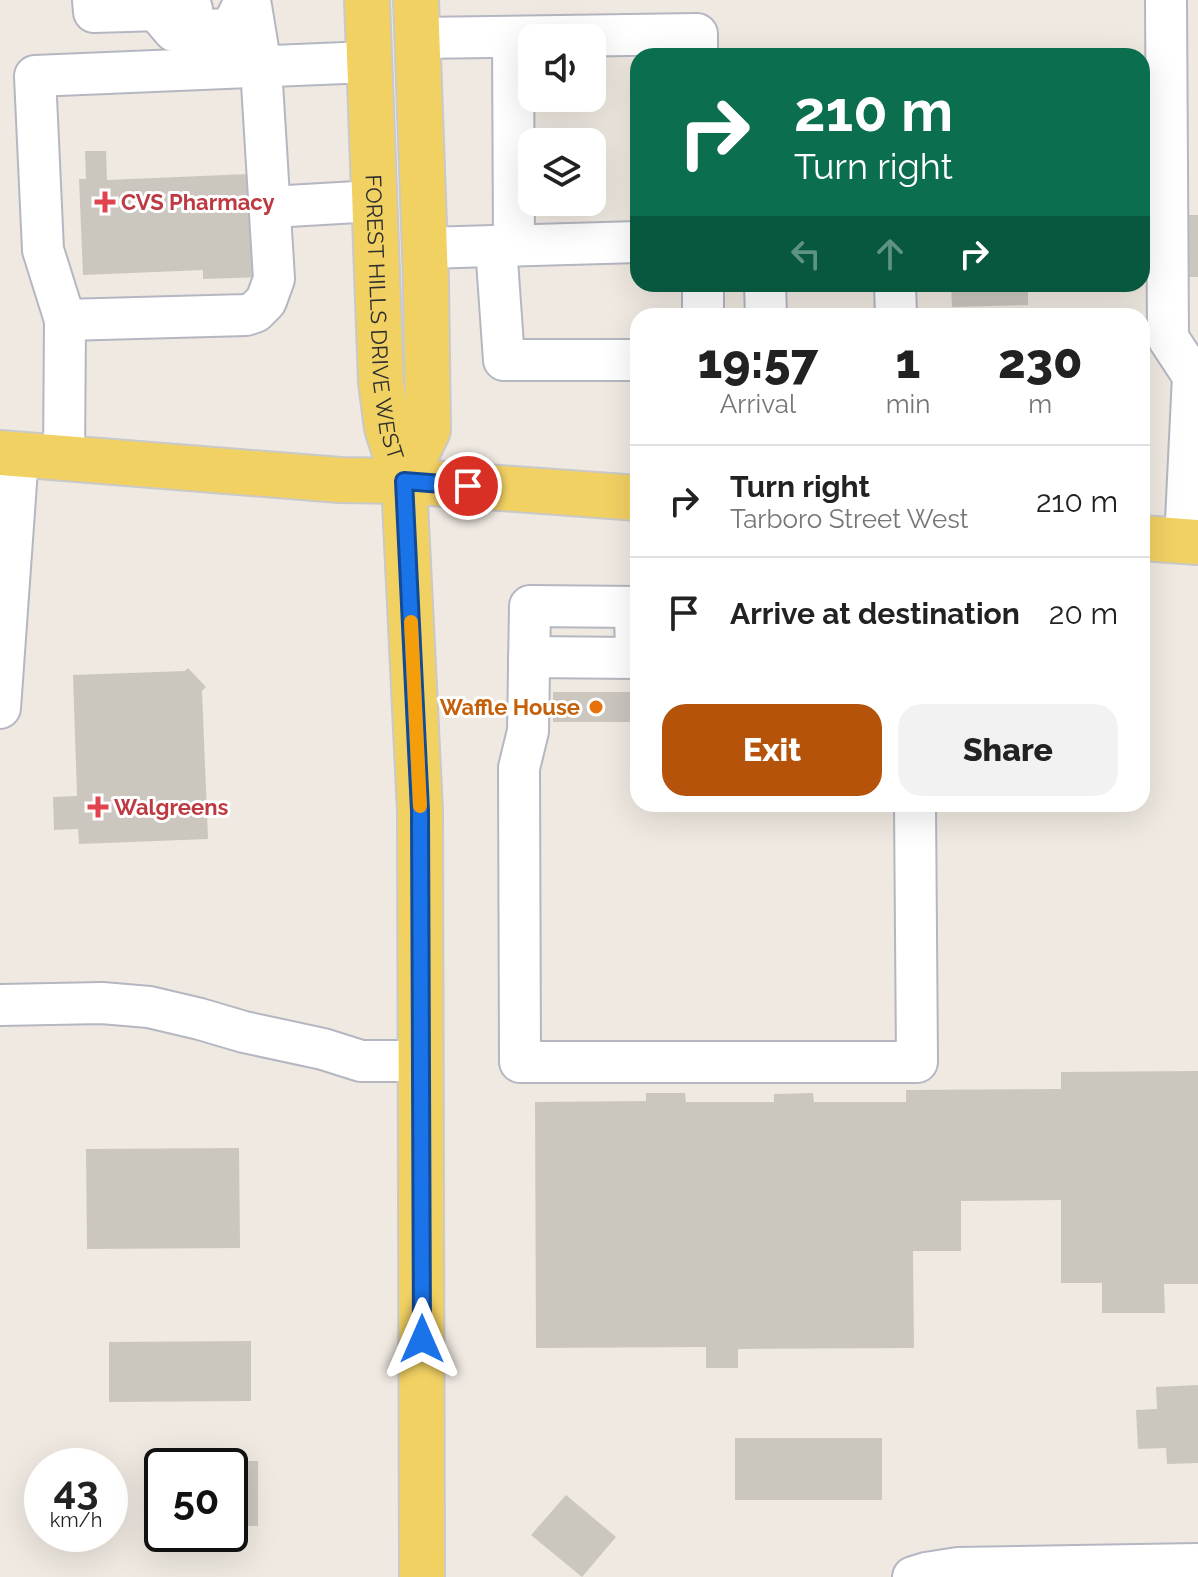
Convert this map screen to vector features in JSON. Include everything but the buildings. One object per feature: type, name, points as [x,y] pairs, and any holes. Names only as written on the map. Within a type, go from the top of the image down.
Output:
[{"type":"main road","name":"FOREST HILLS DRIVE WEST","points":[[367,0],[381,382],[387,428],[404,481]]},
{"type":"main road","name":"FOREST HILLS DRIVE WEST","points":[[404,481],[428,430],[416,19]]},
{"type":"main road","points":[[9,454],[340,480],[404,481],[630,497]]},
{"type":"main road","points":[[404,481],[420,811],[422,1577]]},
{"type":"main road","points":[[1150,539],[1192,542]]},
{"type":"street","points":[[1166,0],[1168,338],[1193,376],[1192,542]]},
{"type":"street","points":[[65,320],[246,315],[255,312],[266,301],[274,279],[261,67],[219,7],[94,6]]},
{"type":"street","points":[[416,19],[513,37],[697,34],[697,48]]},
{"type":"street","points":[[513,37],[504,360],[630,360]]},
{"type":"street","points":[[64,459],[65,320],[43,250],[35,76],[369,62]]},
{"type":"street","points":[[271,207],[374,201]]},
{"type":"street","points":[[425,248],[630,242]]},
{"type":"street","points":[[0,708],[9,454]]},
{"type":"street","points":[[630,607],[530,606],[528,731],[519,768],[520,1062],[917,1062],[915,812]]},
{"type":"street","points":[[0,1005],[102,1003],[149,1007],[361,1061],[420,1061]]},
{"type":"street","points":[[913,1577],[958,1568],[1198,1564]]},
{"type":"slow traffic","points":[[411,622],[420,806]]},
{"type":"place","name":"CVS Pharmacy","points":[[105,202]]},
{"type":"place","name":"Waffle House","points":[[596,707]]},
{"type":"place","name":"Walgreens","points":[[98,807]]},
{"type":"route","points":[[422,1339],[420,811],[404,481],[468,486]]}]
